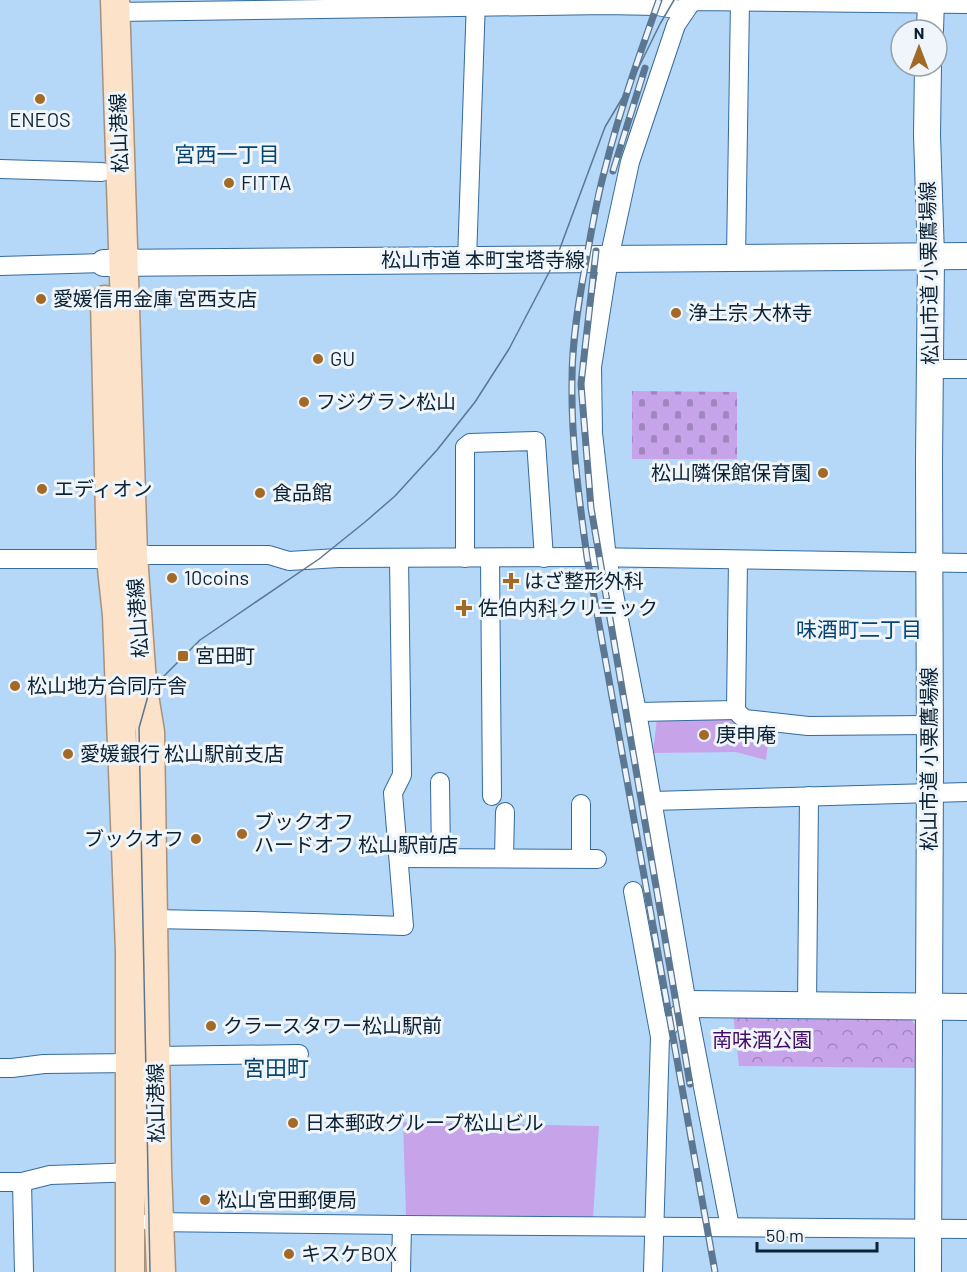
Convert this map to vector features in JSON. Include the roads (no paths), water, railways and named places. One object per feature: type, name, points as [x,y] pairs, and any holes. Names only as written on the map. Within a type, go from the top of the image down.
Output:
[{"type":"main road","name":"松山港線","points":[[108,4],[102,172],[114,262]]},
{"type":"main road","name":"松山港線","points":[[108,4],[122,557],[117,615],[130,951],[157,1170],[161,1272]]},
{"type":"main road","name":"松山港線","points":[[122,557],[150,732],[153,920],[143,1060],[129,1173],[130,1272]]},
{"type":"street","points":[[693,0],[676,25],[630,162],[609,259],[592,367],[593,433],[607,558],[653,801],[687,1004],[730,1227]]},
{"type":"street","points":[[108,4],[606,3],[681,10],[693,0],[967,4]]},
{"type":"street","points":[[736,258],[740,1]]},
{"type":"street","points":[[930,18],[931,2]]},
{"type":"street","points":[[467,260],[476,4]]},
{"type":"street","name":"松山市道 小栗鷹場線","points":[[928,78],[927,135],[931,256],[928,1272]]},
{"type":"street","points":[[0,169],[102,172]]},
{"type":"street","name":"松山市道 本町宝塔寺線","points":[[0,266],[114,262],[967,256]]},
{"type":"street","points":[[930,369],[967,369]]},
{"type":"street","points":[[465,558],[465,447],[471,442],[536,441],[544,558]]},
{"type":"street","points":[[0,558],[268,555],[288,561],[338,558],[607,558],[967,563]]},
{"type":"street","points":[[153,920],[404,926],[393,793],[402,775],[399,558]]},
{"type":"street","points":[[490,558],[492,796]]},
{"type":"street","points":[[738,560],[736,710],[740,716],[745,719],[808,726],[930,724]]},
{"type":"street","points":[[637,712],[736,710]]},
{"type":"street","points":[[441,782],[441,858]]},
{"type":"street","points":[[653,801],[967,792]]},
{"type":"street","points":[[807,1005],[809,796]]},
{"type":"street","points":[[399,858],[589,859],[581,804]]},
{"type":"street","points":[[504,858],[505,812]]},
{"type":"street","points":[[633,891],[660,1037],[653,1272]]},
{"type":"street","points":[[687,1004],[967,1007]]},
{"type":"street","points":[[660,1037],[687,1004]]},
{"type":"street","points":[[0,1068],[44,1064],[299,1054]]},
{"type":"street","points":[[0,1182],[22,1182],[50,1174],[129,1173],[157,1170]]},
{"type":"street","points":[[22,1182],[24,1272]]},
{"type":"street","points":[[130,1223],[160,1221],[967,1229]]},
{"type":"street","points":[[401,1272],[402,1225]]},
{"type":"tram line","points":[[150,1272],[139,728],[148,696],[164,676],[200,640],[319,559],[395,496],[437,450],[475,402],[509,349],[556,259],[605,127],[630,85],[674,0]]},
{"type":"railway","points":[[659,0],[623,105],[596,205],[574,338],[573,425],[578,491],[587,557],[715,1272]]},
{"type":"railway","points":[[613,171],[645,68]]},
{"type":"railway","points":[[596,251],[581,384],[591,508],[690,1084]]},
{"type":"place","name":"ENEOS","points":[[40,99]]},
{"type":"place","name":"FITTA","points":[[229,183]]},
{"type":"place","name":"愛媛信用金庫 宮西支店","points":[[41,299]]},
{"type":"place","name":"浄土宗 大林寺","points":[[676,313]]},
{"type":"place","name":"GU","points":[[318,359]]},
{"type":"place","name":"フジグラン松山","points":[[304,402]]},
{"type":"place","name":"松山隣保館保育園","points":[[823,473]]},
{"type":"place","name":"エディオン","points":[[42,489]]},
{"type":"place","name":"食品館","points":[[260,493]]},
{"type":"place","name":"10coins","points":[[172,578]]},
{"type":"place","name":"はざ整形外科","points":[[511,581]]},
{"type":"place","name":"佐伯内科クリニック","points":[[464,608]]},
{"type":"place","name":"宮田町","points":[[183,656]]},
{"type":"place","name":"松山地方合同庁舎","points":[[15,686]]},
{"type":"place","name":"庚申庵","points":[[704,735]]},
{"type":"place","name":"愛媛銀行 松山駅前支店","points":[[68,754]]},
{"type":"place","name":"ブックオフ ハードオフ 松山駅前店","points":[[242,834]]},
{"type":"place","name":"ブックオフ","points":[[196,839]]},
{"type":"place","name":"クラースタワー松山駅前","points":[[211,1026]]},
{"type":"place","name":"日本郵政グループ松山ビル","points":[[293,1123]]},
{"type":"place","name":"松山宮田郵便局","points":[[205,1200]]},
{"type":"place","name":"キスケBOX","points":[[289,1254]]},
{"type":"district","name":"宮西一丁目","points":[[227,155]]},
{"type":"district","name":"味酒町二丁目","points":[[859,630]]},
{"type":"district","name":"宮田町","points":[[276,1068]]},
{"type":"park label","name":"南味酒公園","points":[[762,1040]]}]
